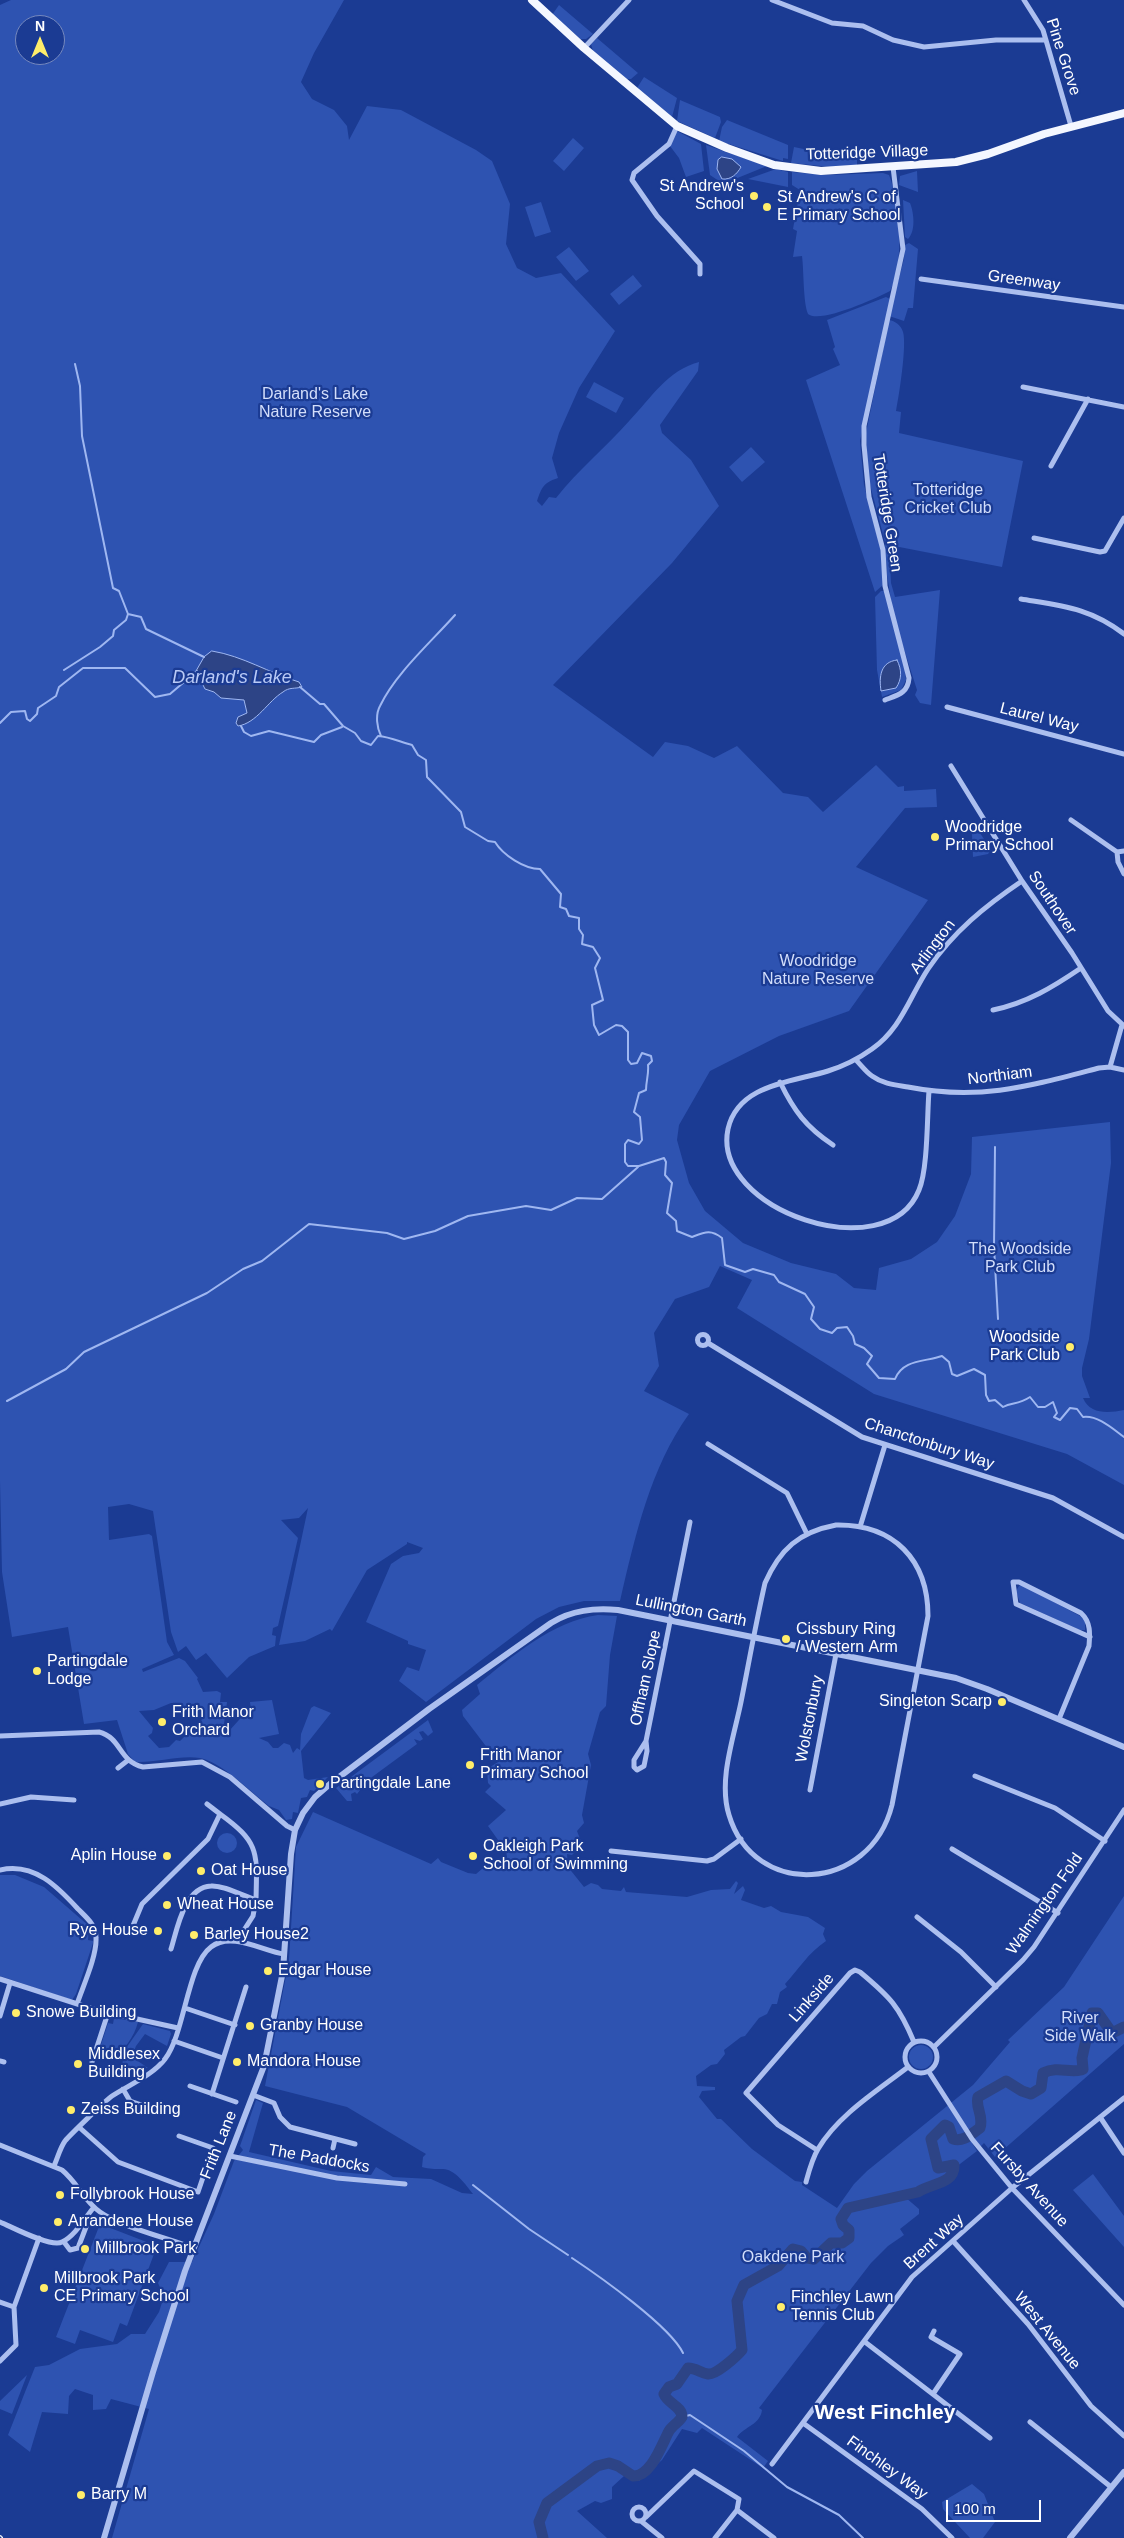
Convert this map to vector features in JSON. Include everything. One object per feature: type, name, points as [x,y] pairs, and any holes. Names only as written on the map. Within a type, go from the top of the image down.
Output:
[{"type":"main road","name":"Totteridge Village","points":[[532,0],[584,48],[677,126],[727,148],[774,164],[822,171],[893,167],[974,159],[1071,126],[1124,113]]},
{"type":"street","points":[[584,48],[629,0]]},
{"type":"street","points":[[772,0],[832,23],[863,26],[893,40],[924,47],[996,40],[1046,40]]},
{"type":"street","name":"Pine Grove","points":[[1024,0],[1038,18],[1071,126]]},
{"type":"street","points":[[677,126],[669,144],[634,173],[632,180],[657,216],[700,264],[700,274]]},
{"type":"street","name":"Totteridge Green","points":[[885,700],[904,692],[908,687],[909,678],[885,586],[881,544],[869,497],[864,426],[903,248],[893,167]]},
{"type":"street","name":"Greenway","points":[[921,279],[1124,307]]},
{"type":"street","points":[[1023,387],[1088,398],[1124,407]]},
{"type":"street","points":[[1051,466],[1088,398]]},
{"type":"street","points":[[1034,538],[1100,552],[1105,551],[1124,518]]},
{"type":"street","points":[[1022,599],[1080,609],[1108,622],[1124,634]]},
{"type":"street","name":"Laurel Way","points":[[947,707],[1124,754]]},
{"type":"street","name":"Southover","points":[[951,766],[1022,881],[1108,1011],[1123,1025],[1110,1067]]},
{"type":"street","points":[[1071,820],[1117,852],[1124,851]]},
{"type":"street","points":[[1117,852],[1118,862],[1124,874]]},
{"type":"street","name":"Arlington","points":[[928,1091],[924,1166],[920,1190],[907,1208],[896,1217],[865,1226],[843,1228],[806,1221],[789,1215],[759,1195],[736,1170],[730,1157],[727,1139],[732,1118],[741,1106],[755,1094],[780,1082],[827,1071],[856,1060],[876,1046],[896,1028],[928,970],[953,937],[981,909],[1022,881]]},
{"type":"street","points":[[993,1010],[1016,1005],[1041,993],[1081,968]]},
{"type":"street","name":"Northiam","points":[[856,1060],[871,1076],[883,1082],[928,1091],[973,1094],[1025,1087],[1099,1068],[1110,1067],[1124,1070]]},
{"type":"street","points":[[780,1082],[797,1114],[820,1136],[833,1145]]},
{"type":"street","name":"Chanctonbury Way","points":[[708,1343],[840,1426],[862,1437],[1054,1498],[1124,1537]]},
{"type":"street","points":[[708,1444],[787,1493],[807,1534]]},
{"type":"street","points":[[860,1527],[884,1445]]},
{"type":"street","name":"Offham Slope","points":[[646,1741],[634,1760],[634,1767],[638,1770],[644,1766],[647,1751],[646,1741],[690,1522]]},
{"type":"street","points":[[836,1525],[860,1527],[884,1535],[908,1553],[923,1576],[928,1594],[928,1616],[889,1815],[880,1836],[865,1854],[856,1861],[826,1873],[800,1874],[784,1870],[763,1860],[741,1839],[728,1815],[726,1777],[765,1583],[774,1563],[783,1552],[807,1534],[836,1525]]},
{"type":"street","points":[[1059,1719],[1087,1650],[1090,1637],[1088,1620],[1081,1613],[1019,1582],[1014,1582],[1016,1604],[1090,1637]]},
{"type":"street","name":"Lullington Garth","points":[[303,1812],[323,1790],[386,1741],[560,1617],[586,1610],[600,1609],[671,1621],[918,1670],[987,1689],[1124,1747]]},
{"type":"street","name":"Wolstonbury","points":[[810,1790],[836,1654]]},
{"type":"street","points":[[0,1736],[99,1732],[110,1735],[127,1761],[143,1767],[202,1762],[230,1777],[287,1826],[295,1830]]},
{"type":"street","points":[[118,1768],[127,1761]]},
{"type":"street","points":[[975,1776],[1055,1808],[1105,1841]]},
{"type":"street","points":[[0,1804],[31,1797],[74,1800]]},
{"type":"street","points":[[207,1804],[239,1828],[254,1847],[256,1900],[253,1916],[237,1941]]},
{"type":"street","name":"Walmington Fold","points":[[934,2047],[1024,1960],[1058,1913],[1124,1810]]},
{"type":"street","name":"Frith Lane","points":[[104,2538],[153,2372],[193,2248],[264,2066],[275,2020],[284,1954],[290,1854],[295,1830],[303,1812]]},
{"type":"street","points":[[132,1928],[142,1904],[208,1839],[220,1814]]},
{"type":"street","points":[[611,1851],[707,1861],[714,1859],[741,1839]]},
{"type":"street","points":[[952,1849],[1058,1913]]},
{"type":"street","points":[[0,1870],[15,1869],[40,1875],[57,1887],[95,1927],[96,1939],[77,2004]]},
{"type":"street","points":[[171,1949],[187,1904],[202,1889],[213,1886],[256,1900]]},
{"type":"street","points":[[917,1917],[961,1952],[996,1987]]},
{"type":"street","points":[[54,2166],[66,2140],[109,2098],[158,2067],[165,2060],[174,2041],[200,1962],[209,1948],[223,1942],[237,1941],[284,1954]]},
{"type":"street","name":"Linkside","points":[[817,2150],[778,2125],[743,2093],[850,1973],[855,1970],[891,1998],[904,2019],[914,2042]]},
{"type":"street","points":[[0,1980],[108,2013],[178,2028]]},
{"type":"street","points":[[0,2016],[10,1983]]},
{"type":"street","points":[[212,2094],[246,1987]]},
{"type":"street","points":[[185,2008],[235,2025]]},
{"type":"street","points":[[92,2062],[108,2013]]},
{"type":"street","points":[[174,2041],[223,2058]]},
{"type":"street","points":[[924,2041],[934,2047],[937,2060],[929,2072],[920,2074],[908,2067],[905,2053],[914,2042],[924,2041]]},
{"type":"street","points":[[806,2182],[817,2150],[839,2123],[908,2067]]},
{"type":"street","name":"Fursby Avenue","points":[[929,2072],[972,2139],[1012,2188],[1124,2306]]},
{"type":"street","points":[[190,2086],[236,2102]]},
{"type":"street","points":[[123,2089],[130,2101],[148,2107]]},
{"type":"street","points":[[254,2095],[274,2103],[280,2117],[290,2127],[355,2144]]},
{"type":"street","name":"Brent Way","points":[[772,2464],[912,2277],[1012,2188],[1124,2098]]},
{"type":"street","points":[[1100,2117],[1124,2153]]},
{"type":"street","points":[[80,2128],[118,2162],[198,2192],[213,2148],[179,2136]]},
{"type":"street","points":[[333,2148],[335,2139]]},
{"type":"street","points":[[0,2145],[54,2166],[70,2176],[94,2207],[118,2220],[193,2248]]},
{"type":"street","name":"The Paddocks","points":[[230,2156],[337,2178],[405,2184]]},
{"type":"street","points":[[0,2222],[54,2244],[64,2242],[94,2207]]},
{"type":"street","points":[[64,2242],[70,2250],[78,2248],[86,2227],[85,2218]]},
{"type":"street","points":[[0,2361],[16,2345],[14,2307],[39,2238]]},
{"type":"street","name":"West Avenue","points":[[953,2241],[1028,2324],[1090,2406],[1124,2436]]},
{"type":"street","points":[[0,2302],[14,2307]]},
{"type":"street","points":[[932,2394],[960,2354],[931,2337],[934,2331]]},
{"type":"street","points":[[865,2342],[990,2438]]},
{"type":"street","points":[[1030,2422],[1111,2487]]},
{"type":"street","name":"Finchley Way","points":[[803,2423],[922,2509],[952,2538]]},
{"type":"street","points":[[641,2521],[694,2471],[739,2499],[737,2510],[714,2538]]},
{"type":"street","points":[[1070,2538],[1124,2472]]},
{"type":"street","points":[[646,2516],[644,2508],[634,2508],[632,2517],[641,2521],[662,2538]]},
{"type":"street","points":[[737,2510],[774,2538]]},
{"type":"green space","points":[[11,0],[344,0],[314,53],[301,82],[312,99],[334,110],[347,126],[349,140],[367,106],[401,110],[476,150],[492,161],[510,204],[506,244],[517,268],[536,278],[561,273],[615,331],[579,388],[559,433],[552,458],[558,478],[546,484],[537,501],[542,506],[549,497],[556,498],[669,378],[678,371],[699,362],[698,371],[660,425],[662,433],[691,460],[719,506],[672,563],[553,685],[653,757],[665,742],[688,746],[714,758],[737,746],[783,793],[808,797],[823,812],[876,765],[898,787],[904,786],[904,791],[936,789],[937,807],[905,808],[856,867],[928,900],[849,1011],[779,1036],[710,1071],[679,1125],[677,1140],[689,1183],[705,1211],[743,1243],[791,1263],[836,1274],[854,1288],[876,1290],[879,1268],[911,1259],[937,1242],[955,1216],[971,1174],[972,1137],[1110,1122],[1111,1163],[1089,1339],[1082,1376],[1090,1398],[1083,1398],[1086,1404],[1100,1412],[1124,1410],[1124,1485],[1067,1454],[874,1394],[737,1308],[752,1280],[720,1266],[709,1287],[675,1299],[654,1333],[659,1366],[644,1391],[689,1414],[675,1435],[654,1480],[638,1528],[620,1601],[584,1601],[559,1607],[536,1619],[426,1702],[399,1681],[407,1667],[419,1671],[426,1650],[408,1644],[408,1641],[366,1622],[391,1564],[403,1556],[419,1553],[423,1548],[407,1542],[407,1544],[367,1570],[332,1631],[330,1629],[305,1641],[279,1645],[308,1508],[299,1518],[281,1520],[298,1538],[278,1626],[273,1628],[272,1635],[276,1636],[275,1646],[249,1657],[227,1678],[206,1653],[196,1660],[186,1646],[178,1652],[171,1632],[153,1511],[129,1504],[108,1507],[109,1540],[149,1534],[152,1536],[167,1642],[174,1655],[142,1669],[143,1672],[179,1658],[185,1661],[198,1678],[203,1692],[217,1691],[221,1693],[220,1702],[227,1702],[223,1731],[229,1731],[247,1711],[251,1710],[250,1702],[272,1700],[279,1734],[259,1738],[268,1742],[273,1748],[278,1748],[284,1743],[290,1745],[293,1753],[297,1748],[300,1750],[301,1734],[311,1708],[314,1706],[331,1713],[301,1751],[304,1778],[308,1780],[328,1777],[314,1791],[310,1790],[307,1797],[301,1798],[298,1813],[293,1812],[292,1819],[286,1820],[279,1810],[269,1806],[236,1778],[208,1760],[192,1757],[135,1762],[128,1754],[117,1720],[84,1724],[68,1627],[12,1637],[2,1572],[0,1481],[0,5]],"holes":[[[171,1703],[182,1705],[186,1711],[194,1707],[200,1708],[203,1714],[199,1731],[193,1728],[180,1741],[176,1740],[169,1747],[159,1748],[148,1736],[152,1733],[153,1728],[139,1711],[154,1710]]]},
{"type":"green space","points":[[559,5],[593,34],[586,39],[579,39],[552,15]]},
{"type":"green space","points":[[597,38],[638,73],[631,79],[626,79],[593,51],[591,44]]},
{"type":"green space","points":[[644,77],[677,98],[672,117],[637,88]]},
{"type":"green space","points":[[680,100],[720,117],[721,122],[715,138],[677,121]]},
{"type":"green space","points":[[727,120],[788,145],[788,159],[783,158],[783,161],[719,141],[722,127]]},
{"type":"green space","points":[[677,131],[701,144],[704,171],[686,177],[679,158],[670,146]]},
{"type":"green space","points":[[573,138],[584,148],[564,171],[553,161]]},
{"type":"green space","points":[[706,145],[767,166],[735,179],[719,181],[710,175]]},
{"type":"green space","points":[[794,147],[857,160],[857,165],[831,167],[791,163]]},
{"type":"green space","points":[[776,169],[788,172],[788,187],[748,179]]},
{"type":"green space","points":[[917,171],[918,192],[899,185],[900,176]]},
{"type":"green space","points":[[792,172],[826,175],[883,173],[889,175],[896,201],[899,233],[898,266],[890,291],[836,313],[824,316],[808,314],[804,295],[802,256],[793,257],[797,231],[793,229],[800,190],[792,185]]},
{"type":"green space","points":[[903,200],[910,203],[913,217],[911,236],[908,239],[905,237]]},
{"type":"green space","points":[[541,202],[551,232],[535,237],[525,207]]},
{"type":"green space","points":[[909,243],[918,249],[913,308],[908,308],[904,321],[889,316],[904,259],[905,245]]},
{"type":"green space","points":[[569,247],[589,271],[576,281],[556,257]]},
{"type":"green space","points":[[633,275],[642,286],[619,305],[610,294]]},
{"type":"green space","points":[[886,297],[890,299],[860,441],[864,485],[881,550],[883,585],[875,592],[806,380],[840,365],[833,349],[835,347],[827,320]]},
{"type":"green space","name":"Totteridge Cricket Club","points":[[889,320],[899,325],[904,339],[902,371],[896,411],[901,412],[899,433],[1023,461],[1002,567],[889,545],[891,583],[895,597],[940,590],[931,705],[920,703],[915,695],[917,690],[894,618],[887,575],[885,542],[868,477],[866,433]]},
{"type":"green space","points":[[594,382],[624,398],[616,413],[586,397]]},
{"type":"green space","points":[[751,447],[765,462],[742,482],[729,467]]},
{"type":"green space","points":[[881,591],[885,591],[905,667],[906,680],[901,690],[882,697],[877,670],[875,597]]},
{"type":"green space","points":[[980,833],[991,850],[988,854],[973,857],[972,834]]},
{"type":"green space","points":[[1022,1585],[1080,1616],[1085,1620],[1085,1630],[1080,1630],[1020,1603],[1016,1591]]},
{"type":"green space","points":[[598,1615],[617,1616],[610,1655],[606,1706],[600,1712],[588,1754],[591,1765],[582,1815],[584,1823],[577,1831],[582,1844],[572,1855],[567,1854],[568,1867],[584,1887],[591,1883],[598,1885],[602,1889],[621,1891],[624,1887],[626,1892],[687,1897],[711,1890],[730,1889],[736,1881],[738,1883],[734,1894],[743,1886],[745,1890],[741,1900],[764,1908],[771,1906],[781,1912],[808,1917],[825,1928],[823,1934],[826,1941],[809,1956],[785,1984],[787,1987],[780,1992],[777,2004],[772,2004],[767,2014],[759,2018],[745,2036],[724,2050],[725,2054],[717,2064],[711,2065],[696,2076],[697,2086],[715,2087],[715,2090],[702,2091],[699,2097],[717,2119],[721,2119],[752,2149],[795,2181],[802,2182],[802,2185],[837,2208],[854,2184],[867,2171],[973,2085],[1010,2042],[1008,2040],[1064,1987],[1124,1896],[1124,2044],[995,2157],[984,2143],[981,2146],[972,2143],[977,2151],[956,2167],[947,2184],[938,2185],[919,2194],[905,2197],[919,2209],[919,2214],[900,2229],[904,2235],[888,2246],[871,2263],[759,2408],[762,2410],[758,2419],[737,2437],[768,2461],[763,2468],[702,2428],[697,2433],[682,2429],[662,2460],[639,2481],[624,2476],[612,2487],[612,2499],[601,2503],[595,2501],[577,2511],[607,2538],[112,2538],[149,2409],[111,2399],[106,2409],[93,2410],[93,2395],[75,2389],[69,2396],[68,2414],[42,2412],[30,2452],[8,2435],[35,2367],[49,2365],[80,2349],[117,2344],[131,2334],[145,2334],[159,2312],[164,2296],[158,2283],[169,2262],[192,2262],[214,2214],[234,2161],[243,2150],[240,2146],[256,2100],[263,2103],[249,2152],[331,2171],[371,2175],[376,2167],[393,2177],[431,2179],[462,2193],[473,2194],[451,2171],[422,2167],[423,2157],[426,2154],[347,2107],[265,2086],[289,1960],[296,1847],[313,1812],[431,1864],[438,1858],[441,1862],[468,1873],[476,1874],[489,1863],[502,1863],[507,1857],[506,1851],[488,1826],[506,1810],[485,1792],[491,1786],[488,1783],[487,1769],[498,1762],[463,1716],[462,1710],[480,1694],[477,1685],[533,1642],[564,1625]]},
{"type":"green space","points":[[428,1720],[433,1732],[428,1736],[423,1731],[419,1732],[423,1739],[420,1741],[414,1739],[417,1744],[368,1780],[357,1794],[355,1792],[351,1794],[352,1801],[347,1801],[336,1788]]},
{"type":"green space","points":[[223,1833],[231,1833],[237,1839],[237,1847],[231,1853],[223,1853],[217,1847],[217,1839]]},
{"type":"green space","points":[[0,1875],[15,1875],[44,1887],[89,1926],[88,1940],[93,1941],[93,1943],[76,1994],[72,2000],[0,1976]]},
{"type":"green space","points":[[114,2018],[138,2022],[128,2043],[111,2059],[103,2057],[99,2051],[108,2023],[113,2024]]},
{"type":"green space","points":[[143,2024],[170,2031],[171,2034],[167,2046],[145,2034],[136,2046],[132,2057],[148,2068],[130,2070],[116,2076],[122,2067],[124,2051]]},
{"type":"green space","points":[[921,2045],[930,2048],[933,2057],[930,2066],[921,2069],[912,2066],[909,2057],[912,2048]]},
{"type":"green space","points":[[1093,2174],[1124,2216],[1124,2247],[1073,2190]]},
{"type":"green space","points":[[100,2224],[157,2246],[127,2326],[120,2323],[113,2342],[80,2330],[75,2344],[56,2337]]},
{"type":"green space","points":[[27,2375],[12,2414],[0,2409],[0,2401]]},
{"type":"green space","points":[[972,2484],[984,2494],[995,2522],[983,2538],[970,2538],[943,2509],[942,2502]]},
{"type":"water","points":[[722,157],[732,159],[741,167],[736,174],[728,179],[722,179],[717,169],[718,160]]},
{"type":"water","name":"Darland's Lake","points":[[212,651],[223,653],[299,682],[302,687],[285,690],[251,721],[238,726],[236,723],[238,717],[247,713],[244,700],[221,698],[214,692],[205,689],[196,671],[204,657]]},
{"type":"water","points":[[897,660],[901,674],[898,685],[896,688],[881,691],[880,681],[884,667],[891,661]]},
{"type":"waterway","points":[[75,364],[80,386],[82,436],[113,588],[119,591],[128,614],[141,617],[146,629],[204,657]]},
{"type":"waterway","points":[[64,670],[100,647],[113,636],[114,630],[126,620],[128,614]]},
{"type":"waterway","points":[[381,736],[377,713],[387,694],[404,670],[455,615]]},
{"type":"waterway","points":[[0,723],[11,712],[25,711],[27,719],[30,721],[37,714],[38,708],[56,696],[59,687],[83,668],[125,668],[155,697],[170,694],[197,671]]},
{"type":"waterway","points":[[300,687],[320,704],[324,704],[343,726],[355,733],[361,741],[371,745],[378,736],[412,745],[418,755],[426,760],[427,777],[461,812],[465,827],[488,841],[495,842],[503,852],[521,864],[540,869],[561,894],[560,907],[566,909],[569,916],[579,918],[579,929],[583,935],[582,944],[593,947],[600,958],[595,968],[603,1000],[592,1005],[594,1025],[599,1035],[616,1025],[622,1026],[628,1032],[628,1060],[631,1064],[637,1063],[642,1053],[651,1056],[652,1061],[648,1065],[646,1090],[639,1093],[634,1112],[640,1117],[642,1140],[639,1144],[628,1140],[625,1144],[625,1162],[628,1166],[639,1166],[664,1158],[666,1162],[665,1175],[672,1183],[667,1213],[676,1221],[677,1231],[692,1237],[704,1233],[714,1233],[722,1238],[725,1265],[745,1272],[753,1269],[774,1275],[779,1282],[805,1294],[814,1307],[811,1319],[820,1329],[832,1333],[837,1328],[847,1327],[853,1336],[855,1344],[864,1348],[872,1356],[867,1364],[879,1378],[895,1379],[903,1368],[915,1362],[942,1356],[949,1362],[952,1374],[957,1376],[974,1369],[985,1375],[986,1395],[989,1401],[995,1400],[1003,1407],[1030,1397],[1038,1407],[1045,1407],[1053,1402],[1057,1413],[1054,1417],[1060,1420],[1070,1408],[1077,1409],[1083,1417],[1100,1420],[1124,1437]]},
{"type":"waterway","points":[[241,726],[244,732],[251,736],[269,731],[314,742],[321,735],[342,727]]},
{"type":"waterway","points":[[995,1147],[994,1247],[998,1319]]},
{"type":"waterway","points":[[7,1401],[66,1369],[84,1352],[207,1293],[243,1269],[262,1261],[309,1224],[387,1233],[404,1239],[435,1231],[468,1216],[526,1206],[551,1210],[577,1198],[602,1199],[638,1167]]},
{"type":"waterway","points":[[543,2538],[539,2522],[547,2503],[597,2466],[609,2463],[618,2466],[633,2476],[639,2475],[650,2466],[669,2431],[682,2417],[680,2410],[664,2394],[669,2387],[677,2384],[688,2368],[712,2374],[726,2365],[742,2350],[737,2301],[744,2285],[778,2266],[793,2249],[801,2251],[807,2258],[814,2259],[831,2243],[842,2243],[849,2238],[849,2230],[843,2225],[841,2219],[848,2208],[918,2192],[946,2180],[951,2176],[954,2165],[938,2168],[931,2139],[945,2125],[949,2127],[953,2139],[957,2140],[967,2137],[980,2128],[981,2119],[977,2101],[978,2097],[1006,2081],[1031,2094],[1041,2088],[1043,2073],[1053,2070],[1076,2071],[1083,2069],[1082,2058],[1092,2013],[1098,2013],[1112,2033],[1124,2027]]},
{"type":"waterway","points":[[473,2185],[529,2229],[568,2255]]},
{"type":"waterway","points":[[572,2258],[616,2289],[649,2316],[676,2342],[683,2353]]},
{"type":"waterway","points":[[682,2417],[690,2415],[744,2451],[787,2487],[839,2515],[863,2538]]},
{"type":"place","name":"St Andrew's School","points":[[754,196]]},
{"type":"place","name":"St Andrew's C of E Primary School","points":[[767,207]]},
{"type":"place","name":"Woodridge Primary School","points":[[935,837]]},
{"type":"place","name":"Woodside Park Club","points":[[1070,1347]]},
{"type":"place","name":"Cissbury Ring / Western Arm","points":[[786,1639]]},
{"type":"place","name":"Partingdale Lodge","points":[[37,1671]]},
{"type":"place","name":"Singleton Scarp","points":[[1002,1702]]},
{"type":"place","name":"Frith Manor Orchard","points":[[162,1722]]},
{"type":"place","name":"Frith Manor Primary School","points":[[470,1765]]},
{"type":"place","name":"Partingdale Lane","points":[[320,1784]]},
{"type":"place","name":"Aplin House","points":[[167,1856]]},
{"type":"place","name":"Oakleigh Park School of Swimming","points":[[473,1856]]},
{"type":"place","name":"Oat House","points":[[201,1871]]},
{"type":"place","name":"Wheat House","points":[[167,1905]]},
{"type":"place","name":"Rye House","points":[[158,1931]]},
{"type":"place","name":"Barley House2","points":[[194,1935]]},
{"type":"place","name":"Edgar House","points":[[268,1971]]},
{"type":"place","name":"Snowe Building","points":[[16,2013]]},
{"type":"place","name":"Granby House","points":[[250,2026]]},
{"type":"place","name":"Mandora House","points":[[237,2062]]},
{"type":"place","name":"Middlesex Building","points":[[78,2064]]},
{"type":"place","name":"Zeiss Building","points":[[71,2110]]},
{"type":"place","name":"Follybrook House","points":[[60,2195]]},
{"type":"place","name":"Arrandene House","points":[[58,2222]]},
{"type":"place","name":"Millbrook Park","points":[[85,2249]]},
{"type":"place","name":"Millbrook Park CE Primary School","points":[[44,2288]]},
{"type":"place","name":"Finchley Lawn Tennis Club","points":[[781,2307]]},
{"type":"place","name":"Barry M","points":[[81,2495]]},
{"type":"district","name":"West Finchley","points":[[885,2413]]},
{"type":"park label","name":"Darland's Lake Nature Reserve","points":[[315,404]]},
{"type":"park label","name":"Woodridge Nature Reserve","points":[[818,971]]},
{"type":"park label","name":"The Woodside Park Club","points":[[1020,1259]]},
{"type":"park label","name":"River Side Walk","points":[[1080,2028]]},
{"type":"park label","name":"Oakdene Park","points":[[793,2258]]}]
